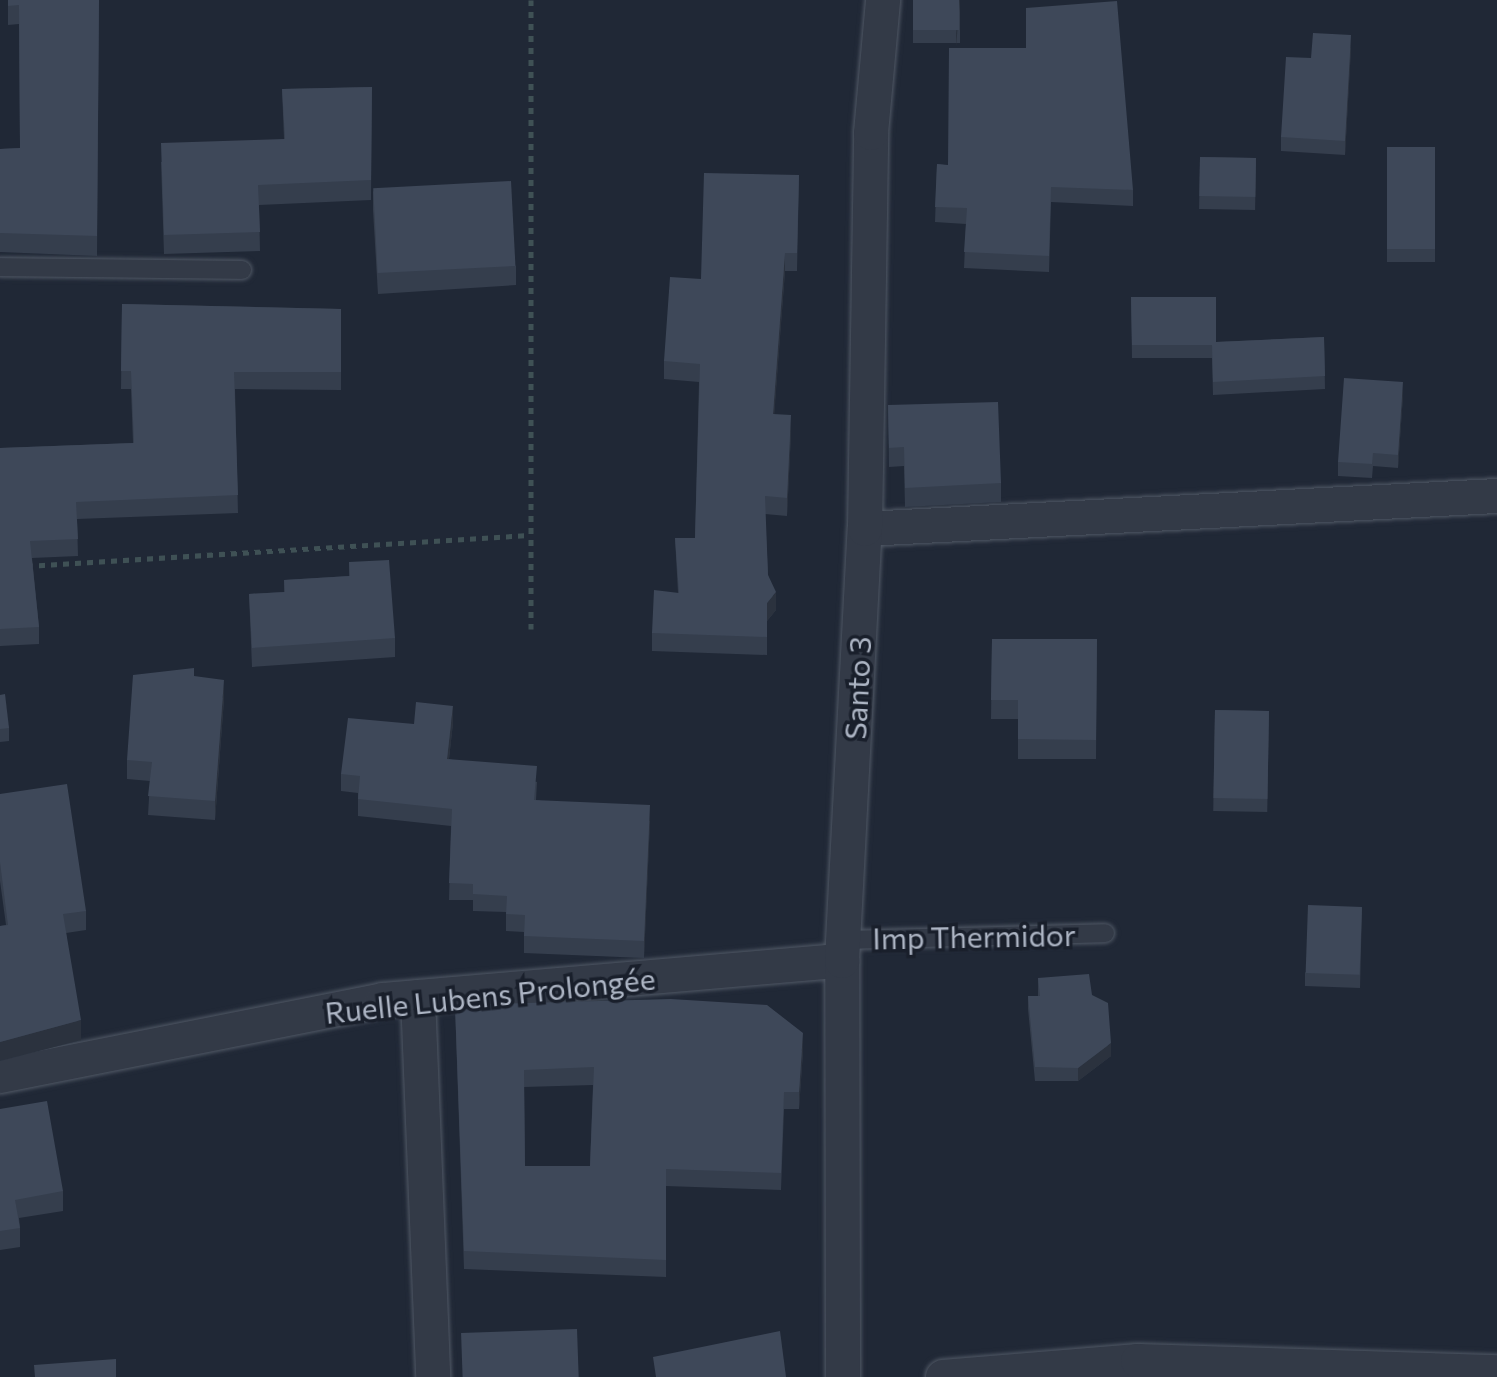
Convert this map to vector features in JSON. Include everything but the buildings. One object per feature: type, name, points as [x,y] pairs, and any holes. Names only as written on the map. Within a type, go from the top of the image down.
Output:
[{"type":"street","name":"Santo 3","points":[[843,1377],[843,950],[865,529],[871,133],[883,0]]},
{"type":"street","points":[[865,529],[1497,496]]},
{"type":"street","name":"Ruelle Lubens Prolongée","points":[[0,1076],[418,997],[843,950]]},
{"type":"street","points":[[418,997],[433,1377]]},
{"type":"street","points":[[943,1377],[1138,1361],[1497,1372]]},
{"type":"lane","points":[[0,267],[242,270]]},
{"type":"lane","name":"Imp Thermidor","points":[[843,950],[1105,933]]},
{"type":"path","points":[[531,0],[531,629]]},
{"type":"path","points":[[16,567],[529,535]]}]
